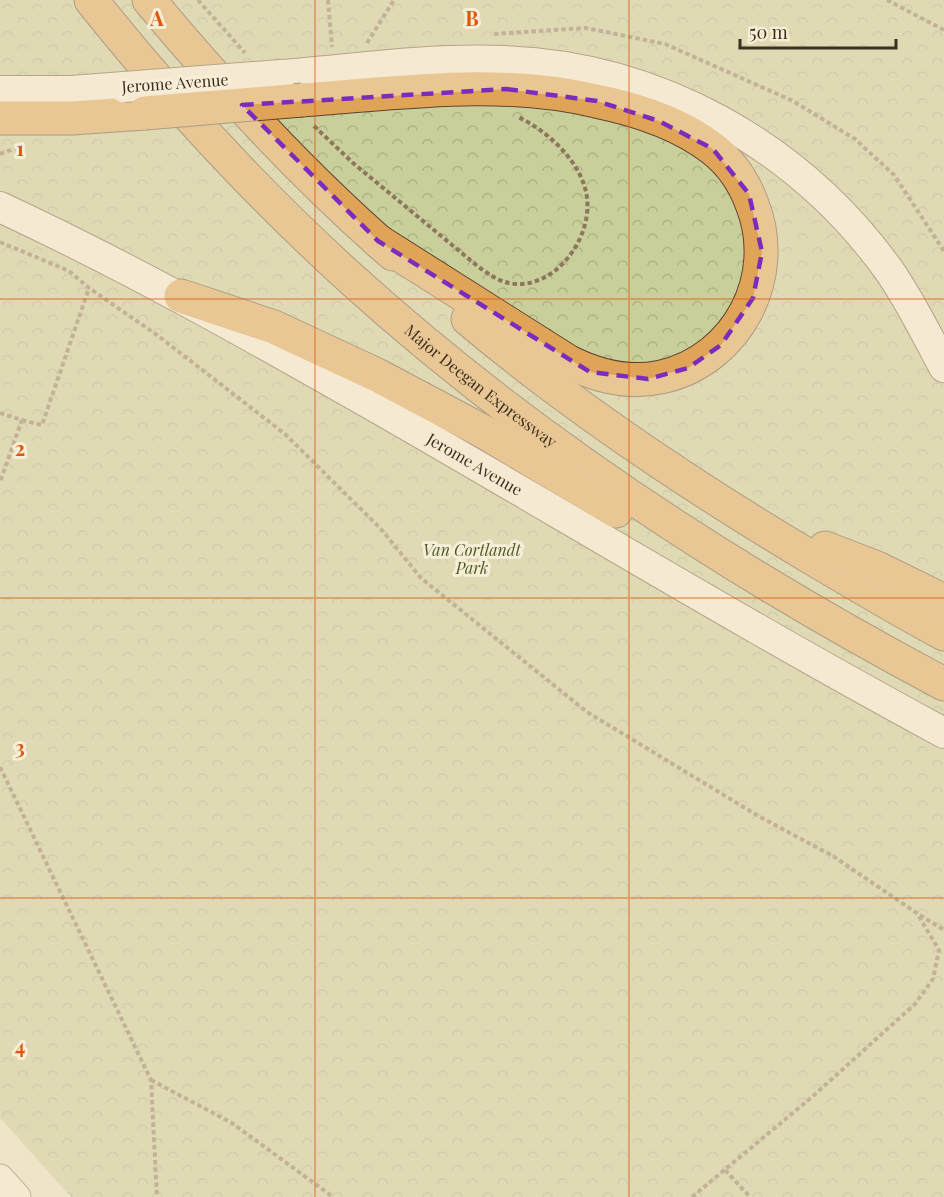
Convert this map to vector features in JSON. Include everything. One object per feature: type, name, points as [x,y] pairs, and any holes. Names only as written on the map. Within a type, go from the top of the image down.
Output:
[{"type":"highway","points":[[149,0],[271,137],[318,185],[378,241],[490,338],[551,385],[740,514],[944,634]]},
{"type":"highway","name":"Major Deegan Expressway","points":[[91,1],[240,171],[291,223],[404,325],[514,413],[584,465],[712,550],[776,589],[944,684]]},
{"type":"highway","points":[[0,118],[72,118],[145,113],[305,110],[461,88],[530,90],[597,101],[659,121],[689,134],[713,149],[741,181],[748,194],[759,224],[762,252],[758,283],[746,311],[730,334],[710,354],[688,368],[661,377],[625,379],[602,375],[569,362],[378,241]]},
{"type":"highway","points":[[181,296],[274,327],[377,375],[486,433],[607,507],[776,589]]},
{"type":"highway","points":[[740,514],[877,568],[944,601]]},
{"type":"main road","name":"Jerome Avenue","points":[[0,91],[71,91],[449,62],[504,61],[544,64],[593,72],[640,85],[689,104],[734,128],[778,156],[837,208],[888,269],[917,315],[944,367]]},
{"type":"main road","name":"Jerome Avenue","points":[[0,207],[86,247],[181,296],[823,667],[944,733]]},
{"type":"street","points":[[0,1179],[17,1197]]},
{"type":"path","points":[[198,0],[248,57]]},
{"type":"path","points":[[328,0],[332,48]]},
{"type":"path","points":[[366,46],[394,0]]},
{"type":"path","points":[[887,0],[944,30]]},
{"type":"path","points":[[305,110],[353,163],[476,264],[494,278],[517,284],[541,280],[560,267],[568,258],[581,234],[588,207],[585,187],[574,165],[544,133],[514,115]]},
{"type":"path","points":[[0,242],[69,271],[285,434],[381,529],[421,578],[587,712],[760,817],[833,856],[918,915],[944,930]]},
{"type":"path","points":[[0,413],[42,425],[89,288]]},
{"type":"path","points":[[0,482],[22,420]]},
{"type":"path","points":[[0,767],[150,1080],[157,1197]]},
{"type":"path","points":[[692,1197],[812,1097],[915,1004],[933,979],[939,950],[918,915]]},
{"type":"path","points":[[150,1080],[232,1123],[333,1197]]},
{"type":"path","points":[[725,1170],[750,1197]]},
{"type":"highlighted area","points":[[506,89],[597,101],[659,121],[713,149],[749,194],[762,252],[753,298],[721,345],[688,368],[648,379],[590,372],[378,241],[242,105]]},
{"type":"green space","name":"Van Cortlandt Park","points":[[0,0],[944,0],[944,1197],[71,1197],[0,1118]]}]
